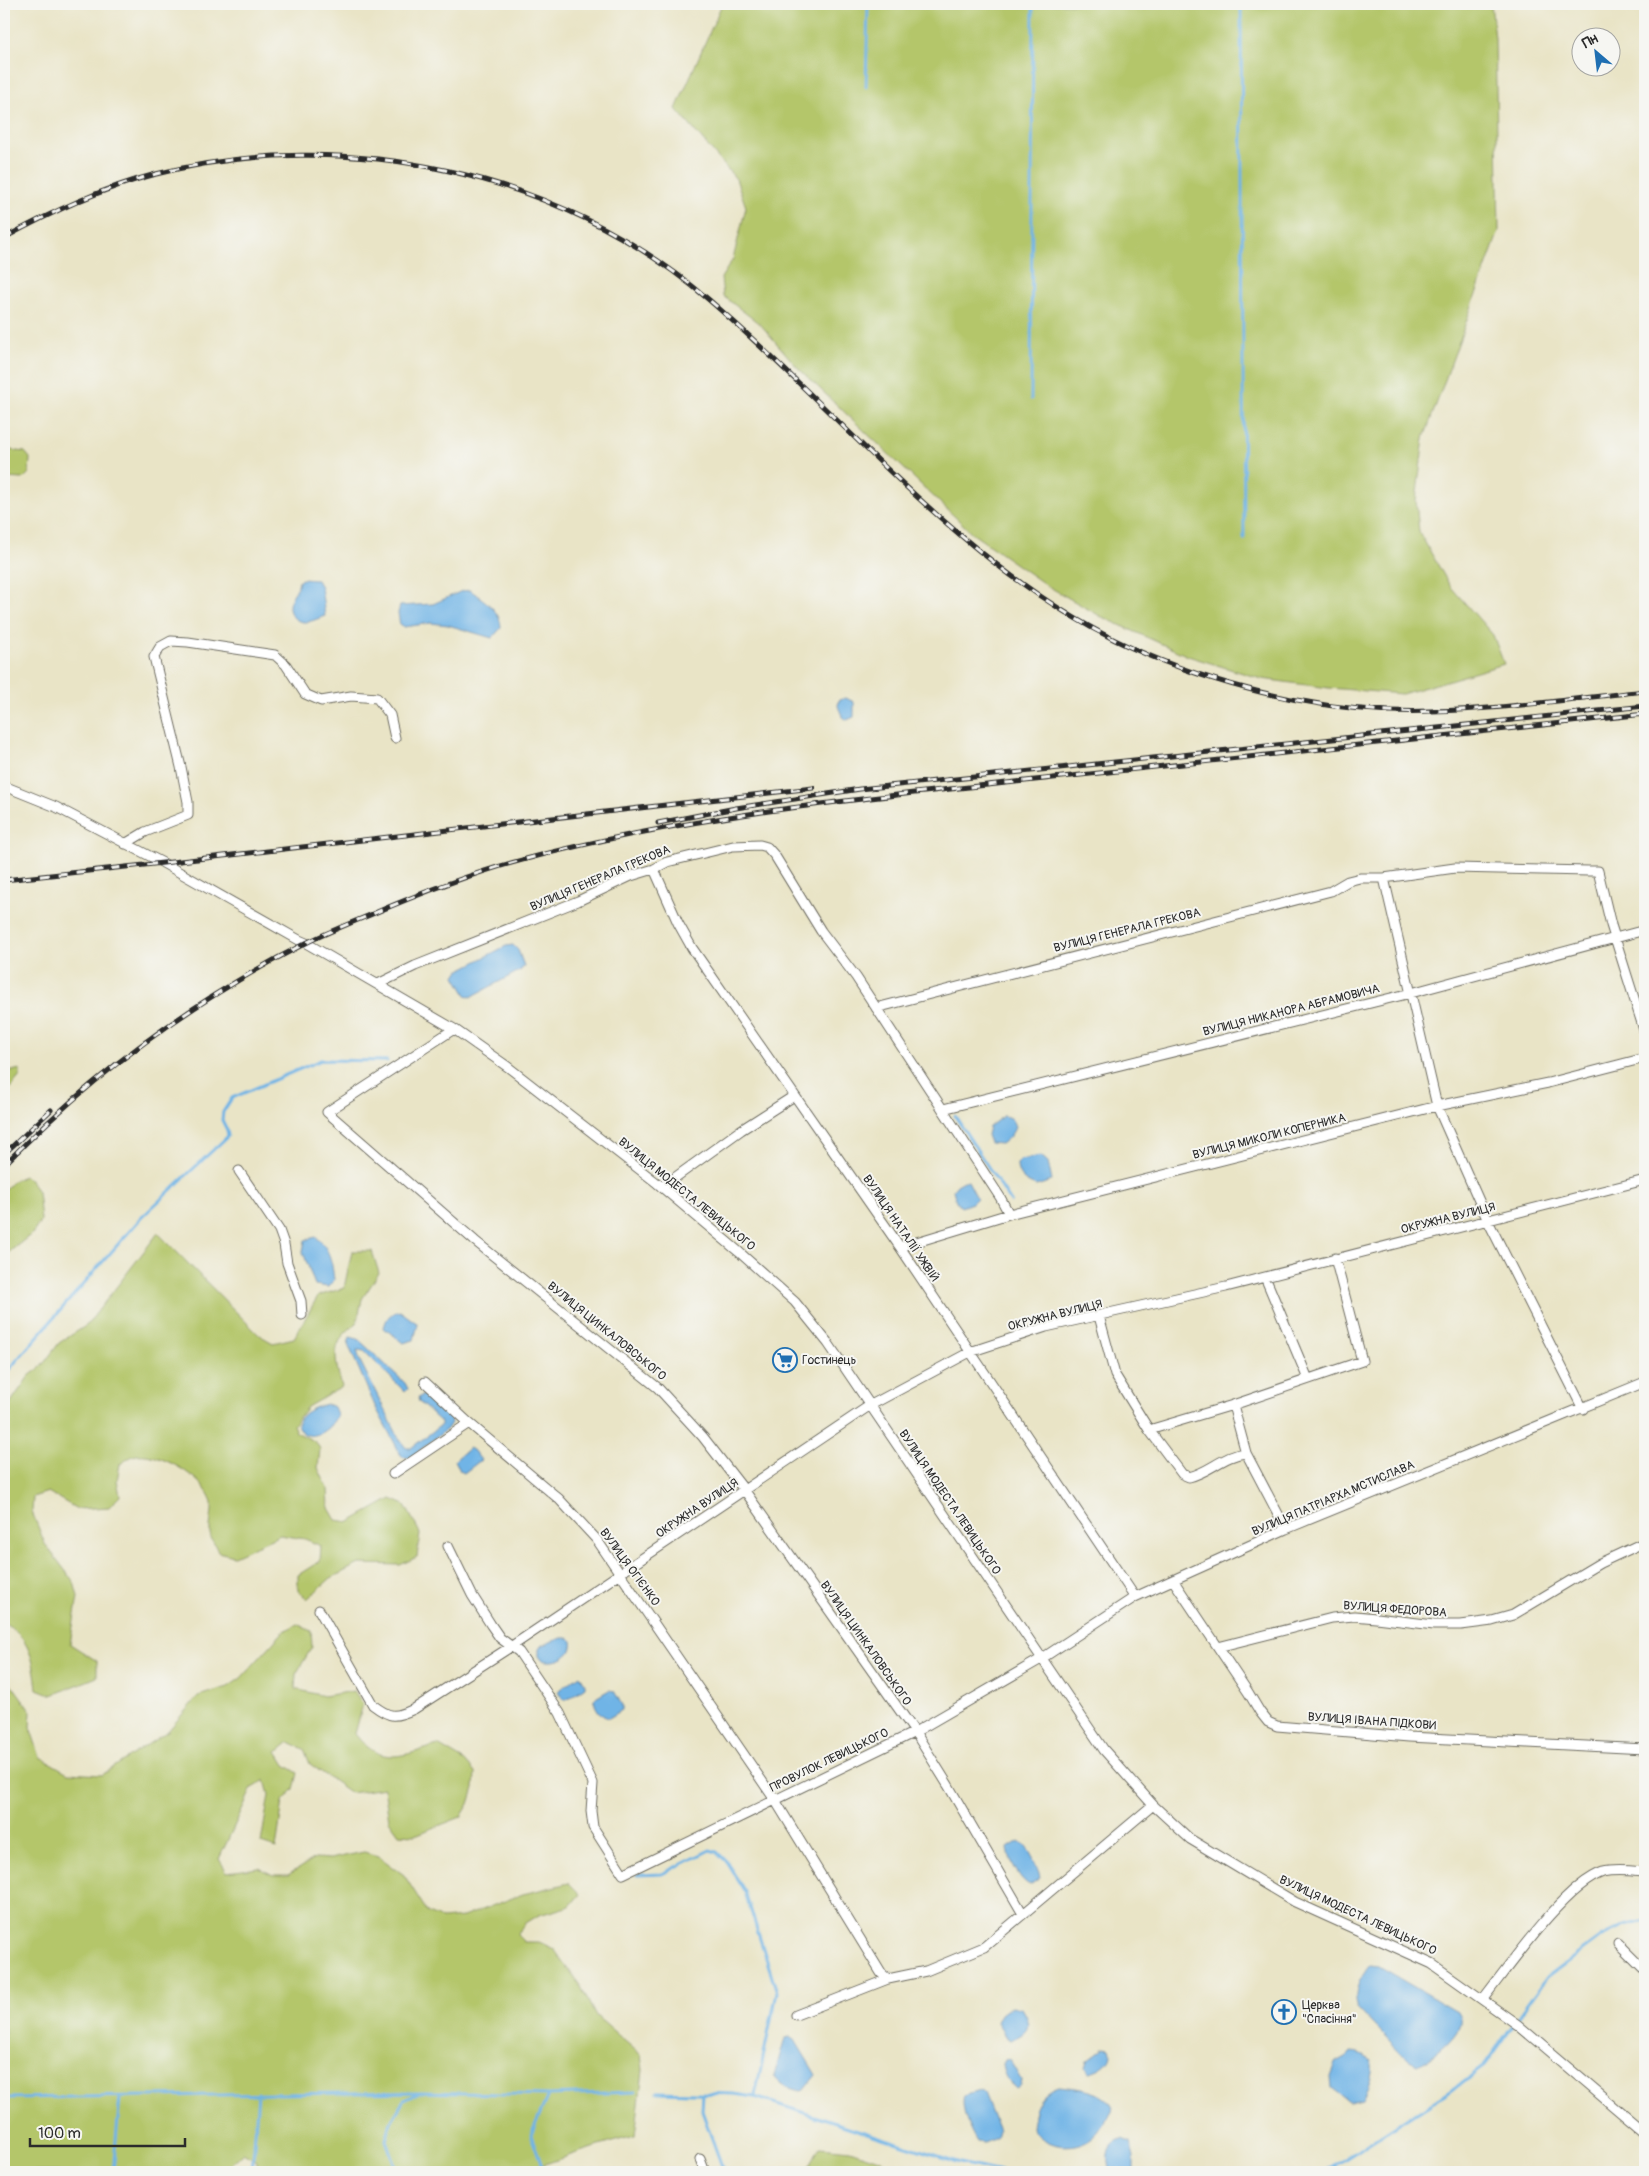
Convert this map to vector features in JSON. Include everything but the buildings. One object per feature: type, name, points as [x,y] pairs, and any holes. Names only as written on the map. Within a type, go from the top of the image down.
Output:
[{"type":"street","points":[[4,786],[56,807],[125,844],[145,832],[188,815],[188,802],[183,776],[154,657],[160,646],[171,641],[275,655],[286,665],[305,694],[321,701],[351,696],[377,698],[390,715],[395,738]]},
{"type":"street","name":"ВУЛИЦЯ МОДЕСТА ЛЕВИЦЬКОГО","points":[[125,844],[163,863],[306,943],[454,1029],[508,1067],[662,1187],[739,1252],[795,1302],[828,1343],[1104,1750],[1153,1805],[1190,1838],[1295,1902],[1432,1964],[1518,2025],[1645,2133]]},
{"type":"street","name":"ВУЛИЦЯ ГЕНЕРАЛА ГРЕКОВА","points":[[378,984],[415,966],[578,902],[631,876],[654,869],[676,859],[733,846],[760,845],[767,847],[775,856],[821,931],[876,1008],[1000,1197],[1009,1214]]},
{"type":"street","name":"ВУЛИЦЯ ГЕНЕРАЛА ГРЕКОВА","points":[[876,1008],[1331,891],[1348,881],[1360,878],[1384,878],[1455,868],[1598,871],[1611,925],[1616,936]]},
{"type":"street","name":"ВУЛИЦЯ НАТАЛІЇ УЖВІЙ","points":[[654,869],[678,923],[692,948],[900,1247],[1135,1597]]},
{"type":"street","points":[[1384,878],[1437,1106],[1488,1222],[1583,1409]]},
{"type":"street","name":"ВУЛИЦЯ НИКАНОРА АБРАМОВИЧА","points":[[942,1109],[1411,993],[1616,936],[1645,930]]},
{"type":"street","points":[[1616,936],[1645,1033]]},
{"type":"street","name":"ВУЛИЦЯ ЦИНКАЛОВСЬКОГО","points":[[454,1029],[327,1112],[475,1241],[658,1388],[703,1437],[745,1491],[915,1732],[1023,1914]]},
{"type":"street","name":"ВУЛИЦЯ МИКОЛИ КОПЕРНИКА","points":[[900,1247],[1009,1214],[1437,1106],[1548,1083],[1645,1058]]},
{"type":"street","points":[[662,1187],[740,1130],[794,1096]]},
{"type":"street","points":[[239,1171],[279,1230],[284,1244],[287,1263],[300,1301],[302,1316]]},
{"type":"street","name":"ОКРУЖНА ВУЛИЦЯ","points":[[319,1610],[373,1705],[385,1714],[398,1716],[414,1709],[512,1646],[869,1406],[970,1352],[1046,1327],[1099,1316],[1488,1222],[1645,1180]]},
{"type":"street","points":[[1149,1430],[1233,1405],[1362,1361],[1335,1258]]},
{"type":"street","points":[[1265,1276],[1308,1379]]},
{"type":"street","points":[[1099,1316],[1115,1375],[1149,1430],[1182,1474],[1189,1477],[1199,1475],[1234,1454],[1246,1453]]},
{"type":"street","name":"ВУЛИЦЯ ОГІЄНКО","points":[[425,1382],[469,1423],[560,1499],[597,1540],[775,1800],[875,1964],[888,1979]]},
{"type":"street","name":"ВУЛИЦЯ ПАТРІАРХА МСТИСЛАВА","points":[[1041,1659],[1135,1597],[1286,1529],[1645,1382]]},
{"type":"street","points":[[1233,1405],[1246,1453],[1286,1529]]},
{"type":"street","points":[[393,1474],[469,1423]]},
{"type":"street","name":"ВУЛИЦЯ ФЕДОРОВА","points":[[1218,1647],[1332,1618],[1354,1616],[1434,1625],[1492,1621],[1513,1615],[1600,1563],[1645,1542]]},
{"type":"street","points":[[448,1546],[472,1595],[491,1625],[500,1638],[512,1646]]},
{"type":"street","name":"ВУЛИЦЯ ІВАНА ПІДКОВИ","points":[[1173,1580],[1260,1712],[1268,1722],[1277,1726],[1419,1737],[1645,1749]]},
{"type":"street","name":"ПРОВУЛОК ЛЕВИЦЬКОГО","points":[[512,1646],[529,1666],[560,1714],[579,1752],[594,1783],[591,1811],[593,1827],[623,1874],[915,1732],[1041,1659]]},
{"type":"street","points":[[796,2015],[888,1979],[926,1971],[984,1947],[1153,1805]]},
{"type":"street","points":[[1483,1999],[1532,1937],[1572,1891],[1591,1877],[1605,1872],[1645,1872]]},
{"type":"street","points":[[1618,1944],[1645,1970]]},
{"type":"street","points":[[700,2159],[705,2172]]},
{"type":"green space","points":[[722,4],[1491,4],[1495,38],[1499,231],[1424,438],[1416,500],[1419,532],[1450,586],[1493,635],[1504,664],[1402,694],[1329,688],[1262,679],[1188,656],[1100,616],[1046,585],[973,534],[798,368],[761,325],[723,296],[721,278],[733,259],[746,207],[736,179],[676,109]]},
{"type":"green space","points":[[10,450],[25,452],[30,458],[29,473],[23,479],[4,478],[4,459]]},
{"type":"green space","points":[[4,1068],[12,1071],[20,1069],[20,1076],[6,1093],[4,1100]]},
{"type":"green space","points":[[24,1176],[31,1180],[38,1192],[41,1220],[33,1233],[4,1256],[4,1190],[13,1181]]},
{"type":"green space","points":[[158,1233],[259,1335],[273,1343],[294,1338],[318,1296],[344,1288],[352,1251],[372,1251],[379,1273],[362,1299],[357,1323],[342,1337],[336,1351],[337,1367],[342,1387],[307,1407],[293,1425],[296,1432],[316,1442],[320,1449],[318,1468],[328,1488],[329,1508],[336,1520],[350,1522],[391,1499],[405,1505],[420,1533],[417,1557],[400,1565],[359,1564],[331,1578],[307,1599],[298,1591],[298,1575],[320,1561],[321,1546],[305,1539],[280,1535],[234,1556],[218,1552],[210,1534],[212,1503],[201,1484],[191,1475],[167,1461],[143,1455],[133,1456],[120,1464],[117,1480],[120,1496],[109,1507],[77,1509],[48,1492],[33,1497],[32,1512],[45,1544],[74,1582],[78,1597],[70,1644],[97,1661],[97,1677],[52,1695],[37,1689],[32,1660],[25,1643],[13,1629],[4,1623],[4,1412],[29,1376],[41,1367],[59,1343],[87,1325]]},
{"type":"green space","points":[[297,1624],[311,1631],[312,1647],[296,1674],[295,1689],[324,1696],[354,1691],[363,1704],[355,1734],[365,1745],[384,1755],[394,1756],[438,1745],[465,1761],[475,1773],[474,1788],[469,1804],[461,1817],[415,1835],[399,1834],[389,1820],[384,1788],[351,1793],[310,1764],[304,1749],[289,1742],[277,1752],[285,1765],[298,1773],[294,1789],[283,1801],[276,1848],[261,1843],[269,1795],[265,1780],[252,1788],[219,1859],[227,1872],[259,1868],[273,1875],[288,1875],[315,1858],[330,1859],[364,1852],[378,1856],[404,1875],[428,1913],[442,1919],[463,1917],[523,1894],[569,1883],[580,1894],[570,1906],[539,1915],[526,1923],[517,1935],[524,1942],[539,1942],[554,1949],[581,1987],[595,2015],[641,2055],[643,2070],[635,2136],[597,2146],[534,2168],[535,2172],[406,2172],[391,2170],[389,2172],[257,2172],[257,2161],[243,2153],[231,2164],[228,2172],[4,2172],[4,1679],[13,1686],[31,1711],[30,1727],[40,1757],[68,1773],[102,1775],[168,1731],[198,1696],[228,1687],[241,1678],[283,1632]]},
{"type":"green space","points":[[820,2147],[850,2150],[913,2172],[805,2172]]},
{"type":"water","points":[[302,579],[317,580],[321,587],[325,616],[305,622],[297,620],[291,615],[289,603],[299,581]]},
{"type":"water","points":[[470,590],[485,601],[498,616],[501,628],[492,638],[448,625],[431,623],[404,627],[400,625],[398,613],[400,606],[433,604],[462,591]]},
{"type":"water","points":[[846,698],[854,702],[854,717],[847,720],[842,716],[838,706],[839,700]]},
{"type":"water","points":[[513,945],[518,950],[524,966],[521,970],[471,997],[466,995],[455,976],[458,971],[506,946]]},
{"type":"water","points":[[1003,1116],[1010,1118],[1015,1127],[1014,1130],[1010,1137],[1001,1144],[990,1143],[987,1135],[989,1127]]},
{"type":"water","points":[[1041,1156],[1048,1162],[1052,1181],[1036,1186],[1028,1183],[1020,1176],[1017,1164],[1020,1160]]},
{"type":"water","points":[[964,1181],[968,1181],[977,1198],[972,1203],[961,1207],[956,1201],[953,1190]]},
{"type":"water","points":[[316,1237],[327,1251],[331,1262],[334,1280],[328,1287],[315,1285],[303,1252],[305,1240]]},
{"type":"water","points":[[400,1311],[418,1324],[414,1340],[403,1343],[384,1328],[389,1317],[393,1313]]},
{"type":"water","points":[[350,1337],[358,1339],[405,1383],[408,1389],[405,1392],[364,1351],[357,1350],[360,1361],[400,1440],[406,1448],[411,1448],[441,1425],[441,1422],[419,1402],[418,1398],[422,1395],[450,1418],[451,1423],[447,1429],[410,1458],[402,1457],[374,1404],[348,1344]]},
{"type":"water","points":[[326,1404],[334,1407],[337,1414],[334,1420],[324,1431],[318,1434],[306,1435],[297,1424],[299,1420],[309,1411]]},
{"type":"water","points":[[469,1448],[481,1460],[464,1473],[460,1471],[455,1460]]},
{"type":"water","points":[[562,1638],[568,1638],[572,1641],[572,1647],[567,1655],[553,1661],[542,1660],[539,1656],[539,1649],[542,1645]]},
{"type":"water","points":[[580,1675],[585,1687],[565,1701],[558,1692]]},
{"type":"water","points":[[609,1690],[614,1691],[622,1705],[622,1710],[609,1718],[603,1716],[598,1711],[594,1699]]},
{"type":"water","points":[[1019,1841],[1030,1852],[1040,1878],[1030,1885],[1019,1875],[1009,1853],[1008,1848]]},
{"type":"water","points":[[1370,1965],[1378,1966],[1457,2012],[1459,2016],[1460,2022],[1455,2035],[1436,2053],[1417,2065],[1408,2060],[1358,2008],[1356,1996],[1358,1985]]},
{"type":"water","points":[[1012,2006],[1021,2008],[1028,2024],[1022,2034],[1010,2040],[1005,2036],[997,2022],[1001,2014]]},
{"type":"water","points":[[790,2037],[795,2040],[816,2075],[803,2091],[795,2090],[779,2082],[774,2076],[784,2041]]},
{"type":"water","points":[[1105,2047],[1110,2048],[1111,2053],[1108,2061],[1102,2067],[1089,2072],[1085,2067],[1087,2061]]},
{"type":"water","points":[[1351,2052],[1368,2058],[1372,2069],[1369,2084],[1362,2099],[1349,2102],[1331,2088],[1330,2077],[1335,2064],[1346,2058]]},
{"type":"water","points":[[1009,2059],[1021,2080],[1020,2085],[1016,2088],[1008,2081],[1003,2071],[1002,2064],[1004,2060]]},
{"type":"water","points":[[1059,2086],[1090,2091],[1104,2097],[1113,2108],[1103,2125],[1089,2140],[1072,2146],[1062,2146],[1045,2140],[1032,2128],[1034,2114],[1042,2097]]},
{"type":"water","points":[[980,2090],[984,2093],[999,2131],[997,2138],[985,2143],[977,2142],[963,2107],[964,2095]]},
{"type":"water","points":[[1122,2139],[1130,2142],[1134,2158],[1134,2172],[1110,2172],[1108,2152],[1113,2144]]},
{"type":"waterway","points":[[866,87],[868,4]]},
{"type":"waterway","points":[[1031,399],[1033,4]]},
{"type":"waterway","points":[[1241,4],[1244,539]]},
{"type":"waterway","points":[[4,1375],[141,1218],[228,1136],[222,1120],[223,1112],[232,1098],[321,1060],[387,1061]]},
{"type":"waterway","points":[[955,1116],[1011,1202]]},
{"type":"waterway","points":[[637,1875],[662,1874],[710,1850],[717,1852],[726,1861],[745,1892],[777,1992],[755,2096]]},
{"type":"waterway","points":[[1339,2172],[1334,2166],[1451,2091],[1483,2067],[1547,1977],[1602,1936],[1625,1925],[1645,1920]]},
{"type":"waterway","points":[[4,2098],[421,2092],[548,2095],[635,2092]]},
{"type":"waterway","points":[[657,2092],[733,2094],[755,2097],[960,2163],[1000,2172]]},
{"type":"waterway","points":[[252,2172],[258,2093]]},
{"type":"waterway","points":[[397,2172],[386,2140],[391,2122],[404,2100],[418,2093]]},
{"type":"waterway","points":[[703,2093],[702,2111],[724,2172]]},
{"type":"waterway","points":[[544,2172],[531,2135],[548,2095]]},
{"type":"waterway","points":[[113,2172],[120,2097]]},
{"type":"waterway","points":[[1324,2172],[1334,2166]]},
{"type":"railway","points":[[4,238],[59,210],[116,186],[156,174],[228,160],[301,155],[374,159],[447,170],[518,191],[585,219],[649,255],[708,299],[757,343],[902,483],[951,527],[1003,569],[1057,607],[1115,640],[1147,654],[1213,679],[1248,689],[1319,704],[1389,711],[1517,706],[1645,691]]},
{"type":"railway","points":[[658,823],[736,808],[860,789],[1645,706]]},
{"type":"railway","points":[[4,1165],[37,1132],[108,1071],[184,1015],[264,965],[329,932],[428,891],[466,877],[526,859],[656,830],[788,808],[1645,714]]},
{"type":"railway","points":[[4,880],[813,788]]},
{"type":"railway","points":[[4,1154],[51,1110]]},
{"type":"place","name":"Гостинець","points":[[785,1360]]},
{"type":"place","name":"Церква \"Спасіння\"","points":[[1284,2012]]}]
